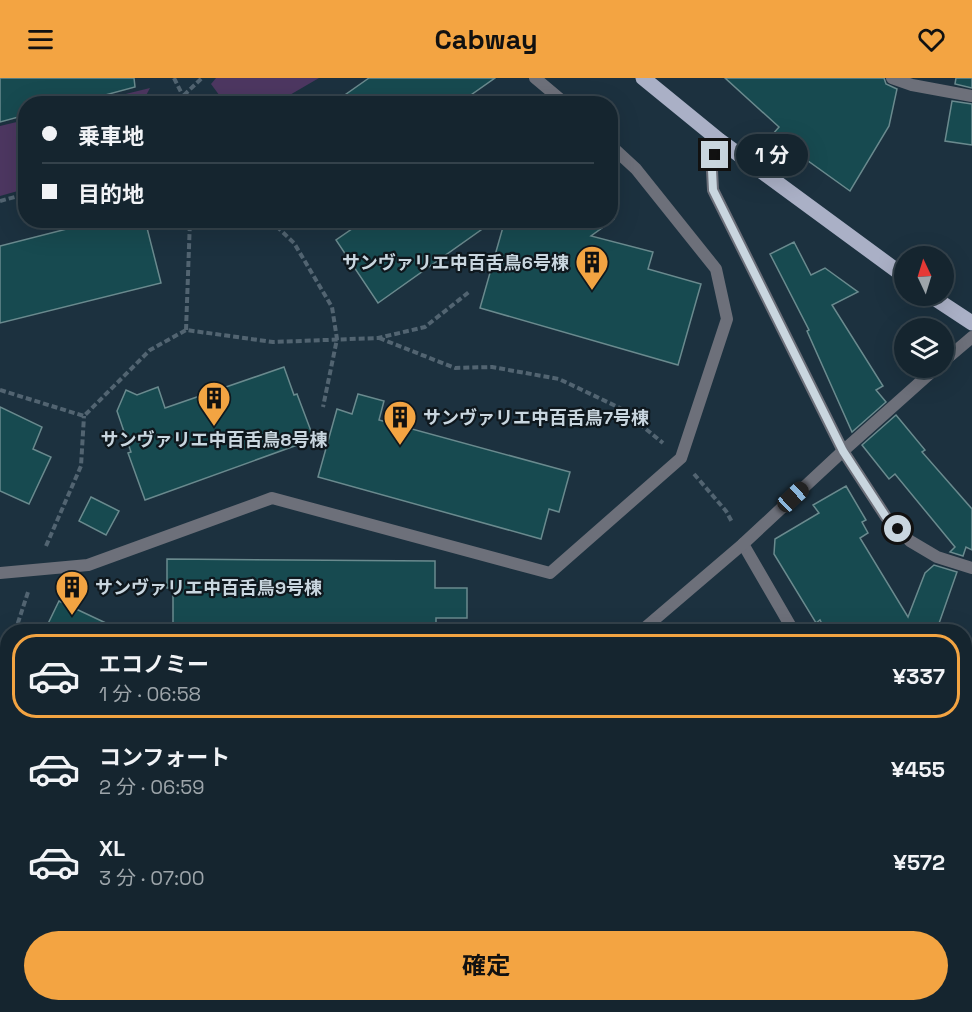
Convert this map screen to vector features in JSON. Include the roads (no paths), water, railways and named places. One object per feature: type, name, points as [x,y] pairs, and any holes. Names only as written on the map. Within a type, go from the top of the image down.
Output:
[{"type":"main road","points":[[643,78],[719,140],[894,269]]},
{"type":"main road","points":[[946,306],[972,323]]},
{"type":"street","points":[[535,78],[556,96]]},
{"type":"street","points":[[892,78],[972,96]]},
{"type":"street","points":[[719,140],[712,170],[713,190],[843,451],[886,517],[910,541],[937,557],[972,568]]},
{"type":"street","points":[[0,573],[88,565],[272,498],[550,573],[681,458],[727,320],[716,269],[636,169],[618,152]]},
{"type":"street","points":[[954,352],[972,337]]},
{"type":"street","points":[[649,624],[743,544],[925,378]]},
{"type":"street","points":[[743,544],[789,624]]},
{"type":"place","name":"サンヴァリエ中百舌鳥6号棟","points":[[592,291]]},
{"type":"place","name":"サンヴァリエ中百舌鳥8号棟","points":[[214,427]]},
{"type":"place","name":"サンヴァリエ中百舌鳥7号棟","points":[[400,446]]},
{"type":"place","name":"サンヴァリエ中百舌鳥9号棟","points":[[72,616]]}]
